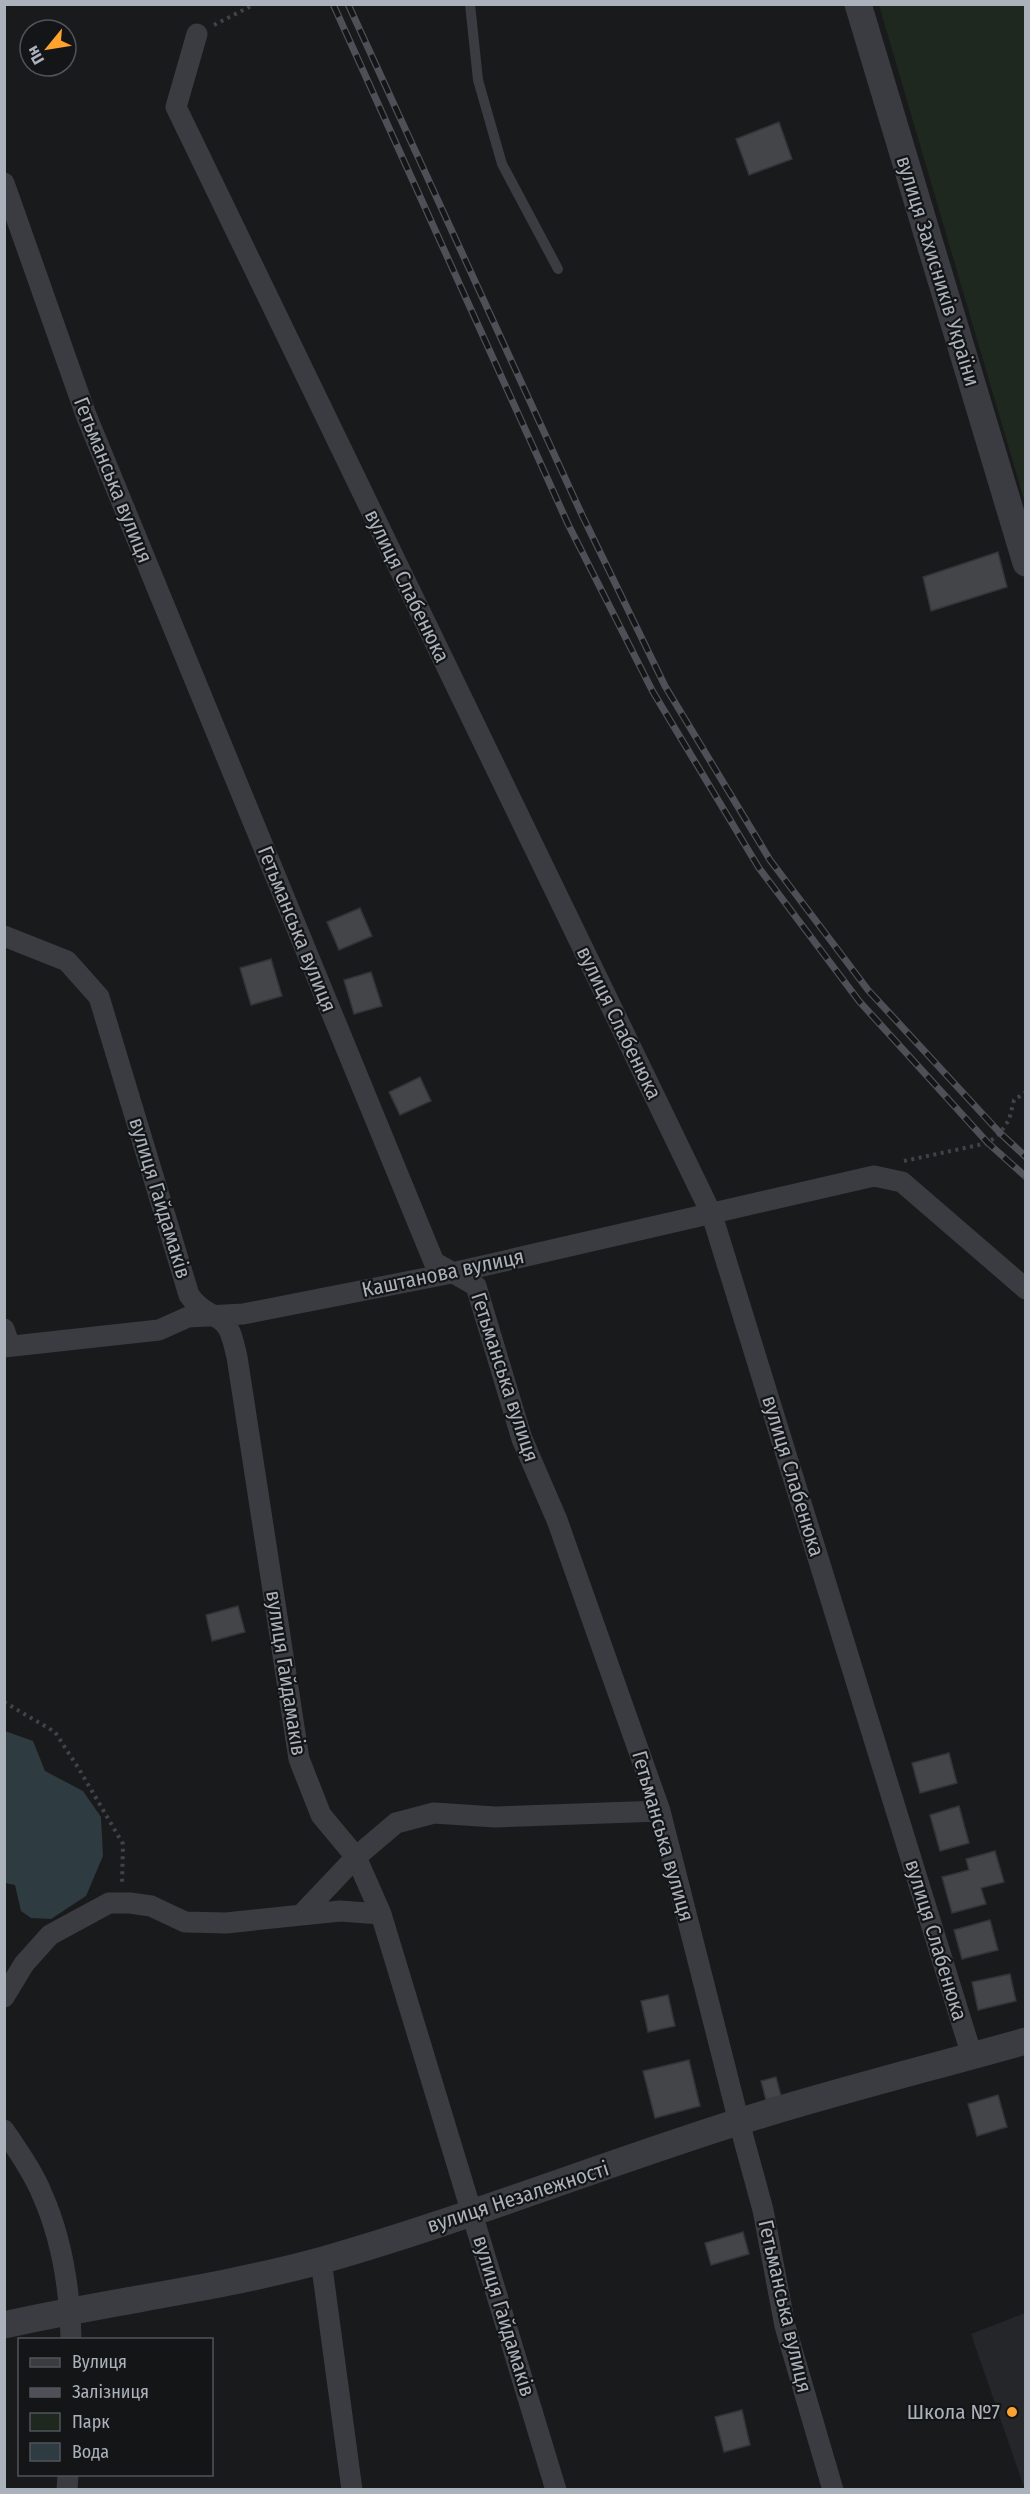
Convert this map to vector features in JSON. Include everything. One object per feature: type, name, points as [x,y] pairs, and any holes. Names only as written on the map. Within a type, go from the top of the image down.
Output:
[{"type":"street","name":"вулиця Захисників України","points":[[858,4],[1026,563]]},
{"type":"street","name":"вулиця Слабенюка","points":[[197,34],[176,108],[712,1215],[972,2056]]},
{"type":"street","name":"Гетьманська вулиця","points":[[4,183],[86,415],[434,1262],[476,1286],[522,1439],[557,1520],[660,1811],[738,2122],[763,2210],[785,2326],[833,2490]]},
{"type":"street","name":"вулиця Гайдамаків","points":[[4,936],[67,961],[99,997],[189,1295],[196,1306],[224,1322],[231,1335],[237,1357],[299,1759],[321,1815],[356,1857],[381,1914],[556,2490]]},
{"type":"street","name":"Каштанова вулиця","points":[[6,1340],[159,1330],[188,1317],[208,1314],[243,1314],[452,1274],[874,1176]]},
{"type":"street","points":[[874,1176],[902,1182],[1026,1288]]},
{"type":"street","points":[[302,1914],[356,1857],[396,1823],[435,1813],[495,1817],[660,1811]]},
{"type":"street","points":[[4,1997],[24,1964],[50,1935],[109,1903],[151,1906],[185,1922],[226,1923],[340,1911],[381,1914]]},
{"type":"street","name":"вулиця Незалежності","points":[[4,2325],[70,2310],[208,2287],[321,2260],[473,2213],[738,2122],[1026,2041]]},
{"type":"street","points":[[4,2130],[42,2194],[55,2232],[70,2310],[71,2338]]},
{"type":"street","points":[[321,2260],[352,2490]]},
{"type":"lane","points":[[470,4],[478,80],[502,164],[558,269]]},
{"type":"path","points":[[197,34],[255,4]]},
{"type":"path","points":[[874,1176],[909,1158],[988,1143],[1000,1133],[1009,1120],[1014,1100],[1026,1092]]},
{"type":"path","points":[[4,1702],[55,1732],[103,1806],[123,1844],[124,1870],[119,1903]]},
{"type":"shaded area","name":"Школа №7","points":[[1025,2313],[1026,2489],[1025,2490],[971,2334]]},
{"type":"green space","points":[[879,5],[1025,5],[1025,503]]},
{"type":"water","points":[[5,1731],[33,1741],[45,1771],[83,1791],[101,1817],[103,1856],[86,1896],[51,1919],[31,1918],[21,1911],[15,1885],[5,1883]]},
{"type":"building","points":[[779,122],[792,159],[749,175],[736,139]]},
{"type":"building","points":[[998,552],[1007,587],[931,611],[923,577]]},
{"type":"building","points":[[360,908],[372,936],[339,950],[327,922]]},
{"type":"building","points":[[271,959],[282,996],[251,1005],[240,968]]},
{"type":"building","points":[[371,972],[382,1006],[354,1014],[344,980]]},
{"type":"building","points":[[420,1077],[431,1101],[400,1115],[389,1092]]},
{"type":"building","points":[[238,1606],[245,1632],[212,1641],[206,1615]]},
{"type":"building","points":[[949,1753],[957,1783],[920,1793],[912,1763]]},
{"type":"building","points":[[959,1806],[969,1843],[940,1851],[930,1815]]},
{"type":"building","points":[[995,1851],[1004,1882],[981,1888],[986,1904],[952,1913],[942,1877],[969,1870],[966,1859]]},
{"type":"building","points":[[990,1920],[998,1950],[962,1959],[954,1930]]},
{"type":"building","points":[[1010,1974],[1016,2001],[978,2010],[972,1982]]},
{"type":"building","points":[[668,1995],[675,2026],[648,2032],[641,2001]]},
{"type":"building","points":[[689,2060],[700,2106],[655,2118],[643,2071]]},
{"type":"building","points":[[776,2077],[781,2096],[766,2100],[761,2081]]},
{"type":"building","points":[[998,2095],[1007,2127],[977,2136],[968,2104]]},
{"type":"building","points":[[743,2232],[749,2254],[711,2265],[705,2243]]},
{"type":"building","points":[[742,2410],[750,2445],[724,2452],[715,2417]]},
{"type":"railway","points":[[333,4],[568,524],[653,692],[759,868],[859,1001],[988,1143],[1026,1177]]},
{"type":"railway","points":[[348,4],[582,515],[665,686],[770,860],[868,990],[1000,1133],[1026,1157]]},
{"type":"place","name":"Школа №7","points":[[1012,2412]]}]
